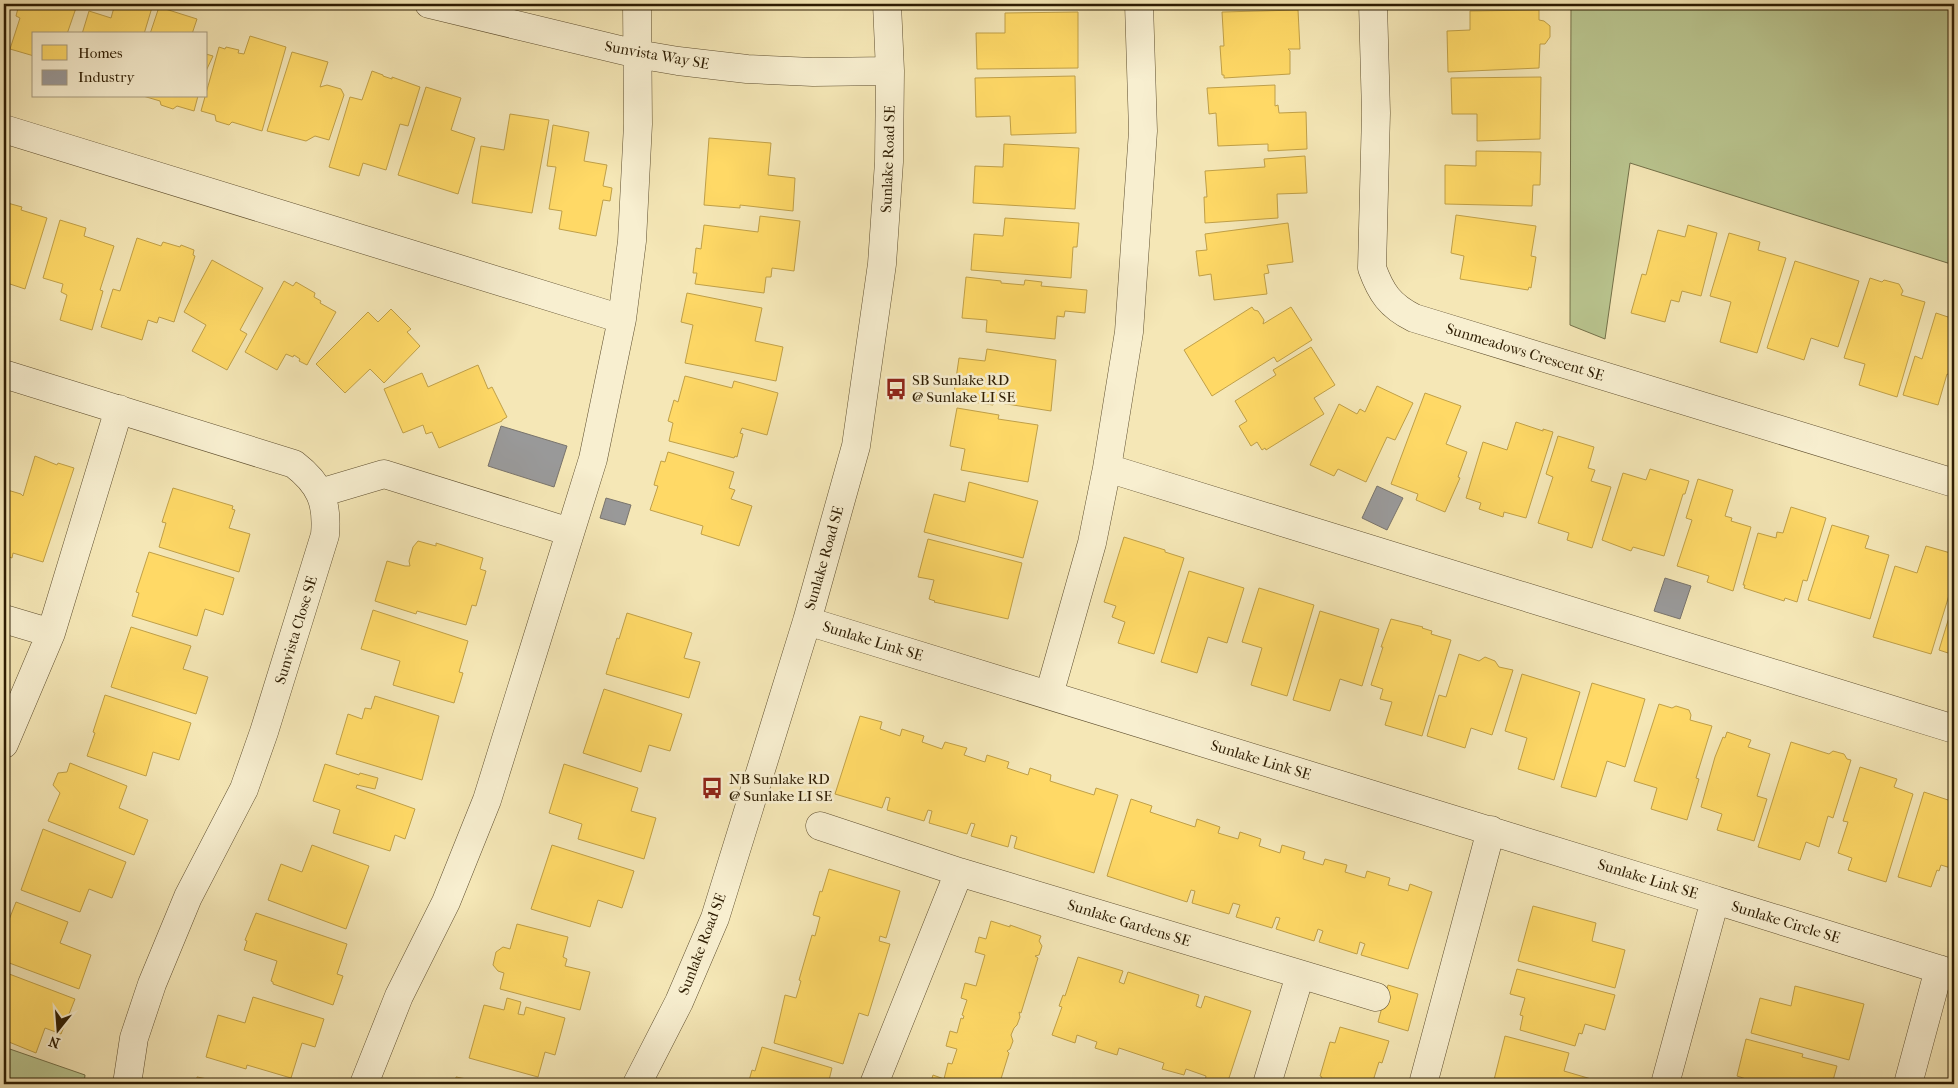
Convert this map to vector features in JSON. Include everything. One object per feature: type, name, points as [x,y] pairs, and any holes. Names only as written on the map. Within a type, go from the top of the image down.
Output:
[{"type":"street","name":"Sunvista Way SE","points":[[429,4],[637,54],[678,61],[747,69],[813,72],[890,70]]},
{"type":"street","points":[[364,1084],[399,996],[446,902],[487,800],[593,459],[622,319],[632,241],[638,124],[637,4]]},
{"type":"street","name":"Sunlake Road SE","points":[[637,1084],[679,1002],[715,918],[807,621],[856,446],[882,264],[889,162],[890,70],[887,4]]},
{"type":"street","points":[[1048,695],[1092,543],[1130,332],[1143,131],[1139,4]]},
{"type":"street","name":"Sunmeadows Crescent SE","points":[[1373,4],[1376,113],[1372,268],[1377,283],[1388,300],[1402,312],[1414,318],[1954,483]]},
{"type":"street","points":[[4,128],[622,319]]},
{"type":"street","name":"Sunvista Close SE","points":[[4,374],[294,464],[308,474],[320,493],[327,516],[325,535],[264,732],[244,789],[188,897],[152,984],[134,1038],[127,1084]]},
{"type":"street","points":[[4,744],[50,633],[119,409]]},
{"type":"street","points":[[1107,468],[1954,729]]},
{"type":"street","points":[[320,493],[384,474],[570,532]]},
{"type":"street","points":[[4,619],[50,633]]},
{"type":"street","name":"Sunlake Link SE","points":[[807,621],[1715,900]]},
{"type":"street","name":"Sunlake Gardens SE","points":[[820,826],[959,872],[1376,997]]},
{"type":"street","points":[[1423,1084],[1492,830]]},
{"type":"street","points":[[874,1084],[959,872]]},
{"type":"street","name":"Sunlake Circle SE","points":[[1665,1084],[1715,900],[1947,972]]},
{"type":"street","points":[[1908,1084],[1947,972]]},
{"type":"street","points":[[1267,1084],[1300,975]]},
{"type":"green space","points":[[1571,4],[1954,4],[1954,265],[1630,163],[1605,339],[1570,325]]},
{"type":"green space","points":[[4,1047],[85,1075],[84,1084],[4,1084]]},
{"type":"building: Homes","points":[[19,4],[77,5],[68,32],[32,32],[32,55],[10,49],[20,18],[16,16]]},
{"type":"building: Homes","points":[[115,4],[153,4],[145,32],[83,32],[89,11],[111,18]]},
{"type":"building: Homes","points":[[1258,4],[1302,4],[1258,6]]},
{"type":"building: Homes","points":[[159,7],[197,19],[193,32],[151,32]]},
{"type":"building: Homes","points":[[1298,10],[1300,49],[1288,49],[1290,51],[1290,74],[1224,78],[1224,75],[1222,75],[1220,46],[1224,46],[1222,12]]},
{"type":"building: Homes","points":[[1539,10],[1539,20],[1544,21],[1550,26],[1550,37],[1545,44],[1540,44],[1539,68],[1448,72],[1447,31],[1470,30],[1470,11]]},
{"type":"building: Homes","points":[[1078,12],[1078,68],[977,69],[976,33],[1005,33],[1005,13]]},
{"type":"building: Homes","points":[[250,36],[286,47],[262,131],[232,122],[229,125],[216,121],[215,115],[201,111],[205,98],[208,98],[208,86],[219,47],[239,50],[238,53],[244,54]]},
{"type":"building: Homes","points":[[292,52],[328,62],[320,87],[327,85],[341,89],[344,95],[329,140],[315,136],[306,141],[267,131]]},
{"type":"building: Homes","points":[[208,55],[213,56],[208,67]]},
{"type":"building: Homes","points":[[372,71],[420,87],[408,126],[400,124],[386,170],[363,163],[359,176],[329,167],[350,97],[362,100]]},
{"type":"building: Homes","points":[[1075,76],[1076,133],[1011,135],[1010,116],[976,117],[975,78]]},
{"type":"building: Homes","points":[[1541,77],[1540,139],[1477,141],[1477,114],[1452,114],[1451,78]]},
{"type":"building: Homes","points":[[1275,85],[1275,106],[1278,105],[1279,113],[1306,112],[1307,149],[1268,151],[1268,144],[1218,146],[1216,113],[1209,114],[1207,88]]},
{"type":"building: Homes","points":[[426,87],[461,98],[451,130],[475,138],[458,194],[398,175]]},
{"type":"building: Homes","points":[[150,98],[197,98],[194,111],[177,106],[173,109],[161,105],[160,101]]},
{"type":"building: Homes","points":[[510,114],[549,120],[532,213],[472,203],[481,146],[504,150]]},
{"type":"building: Homes","points":[[553,125],[589,132],[584,161],[607,165],[603,186],[612,188],[610,201],[603,200],[596,236],[559,229],[562,211],[549,209],[556,167],[547,166]]},
{"type":"building: Homes","points":[[709,138],[771,143],[768,175],[795,178],[793,211],[740,205],[740,208],[704,205]]},
{"type":"building: Homes","points":[[1004,144],[1079,148],[1075,209],[973,203],[975,166],[1003,167]]},
{"type":"building: Homes","points":[[1476,151],[1541,152],[1540,185],[1533,185],[1532,206],[1445,204],[1445,165],[1476,166]]},
{"type":"building: Homes","points":[[1305,156],[1307,193],[1277,194],[1278,218],[1205,223],[1204,197],[1207,197],[1205,171],[1265,167],[1264,159]]},
{"type":"building: Homes","points":[[4,202],[22,207],[21,210],[47,218],[25,289],[4,282]]},
{"type":"building: Homes","points":[[1456,215],[1536,226],[1531,256],[1536,257],[1531,288],[1529,287],[1528,290],[1460,279],[1464,256],[1451,253]]},
{"type":"building: Homes","points":[[760,216],[800,221],[794,271],[772,268],[771,277],[766,277],[764,293],[695,284],[697,273],[693,273],[696,248],[701,249],[704,225],[758,232]]},
{"type":"building: Homes","points":[[1005,218],[1079,223],[1077,247],[1073,247],[1071,278],[971,270],[974,234],[1003,236]]},
{"type":"building: Homes","points":[[60,220],[86,228],[84,236],[114,246],[100,290],[103,291],[92,330],[60,320],[67,295],[61,292],[63,284],[43,278]]},
{"type":"building: Homes","points":[[1288,223],[1293,262],[1267,265],[1269,273],[1264,274],[1267,294],[1214,300],[1211,274],[1199,276],[1196,251],[1207,250],[1205,234]]},
{"type":"building: Homes","points":[[1688,225],[1717,233],[1701,296],[1682,291],[1679,302],[1671,300],[1665,322],[1631,313],[1642,274],[1646,275],[1658,230],[1685,237]]},
{"type":"building: Homes","points":[[1729,233],[1760,242],[1758,250],[1786,258],[1757,353],[1720,342],[1731,302],[1710,296]]},
{"type":"building: Homes","points":[[137,238],[161,246],[163,242],[180,247],[181,245],[194,250],[193,255],[195,256],[174,322],[159,317],[157,323],[148,320],[142,340],[101,327],[113,289],[120,291]]},
{"type":"building: Homes","points":[[212,260],[263,288],[240,330],[247,334],[227,370],[192,351],[206,325],[184,312]]},
{"type":"building: Homes","points":[[1795,261],[1859,281],[1838,347],[1811,338],[1804,360],[1767,348]]},
{"type":"building: Homes","points":[[966,277],[1024,285],[1025,280],[1042,282],[1041,286],[1087,290],[1085,313],[1065,311],[1064,317],[1057,316],[1055,339],[986,332],[987,320],[962,318]]},
{"type":"building: Homes","points":[[1870,278],[1899,284],[1903,291],[1901,295],[1925,302],[1897,397],[1859,385],[1865,364],[1844,358]]},
{"type":"building: Homes","points":[[284,281],[293,286],[296,282],[315,293],[314,297],[321,301],[320,303],[336,312],[307,365],[299,361],[300,359],[294,355],[293,357],[286,354],[277,370],[245,352]]},
{"type":"building: Homes","points":[[687,293],[762,308],[755,341],[783,347],[776,381],[685,363],[693,325],[681,322]]},
{"type":"building: Homes","points":[[1252,307],[1258,311],[1264,320],[1263,324],[1291,307],[1312,340],[1277,362],[1274,357],[1212,396],[1184,350]]},
{"type":"building: Homes","points":[[391,309],[411,329],[407,332],[420,346],[384,383],[370,369],[345,393],[316,364],[368,312],[378,322]]},
{"type":"building: Homes","points":[[1936,313],[1954,319],[1954,377],[1947,374],[1938,405],[1903,395],[1915,356],[1922,359]]},
{"type":"building: Homes","points":[[1311,347],[1335,385],[1314,398],[1324,414],[1266,450],[1265,448],[1262,450],[1257,442],[1251,446],[1239,426],[1247,421],[1235,401],[1276,375],[1273,370]]},
{"type":"building: Homes","points":[[987,349],[1056,360],[1051,411],[994,402],[993,405],[953,399],[959,358],[985,361]]},
{"type":"building: Homes","points":[[478,365],[488,389],[492,387],[507,417],[502,421],[439,448],[432,432],[426,434],[423,425],[403,433],[384,389],[422,373],[428,387]]},
{"type":"building: Homes","points":[[685,376],[732,388],[734,381],[778,393],[767,435],[742,428],[740,433],[743,434],[737,457],[735,456],[734,458],[669,441],[673,423],[668,421],[674,400],[678,402]]},
{"type":"building: Homes","points":[[1377,386],[1413,403],[1395,440],[1387,437],[1366,482],[1338,469],[1334,476],[1310,465],[1339,404],[1357,414],[1360,409],[1365,412]]},
{"type":"building: Homes","points":[[1425,393],[1461,406],[1446,444],[1467,452],[1458,477],[1460,478],[1445,512],[1416,500],[1418,494],[1391,484]]},
{"type":"building: Homes","points":[[957,408],[999,415],[998,419],[1038,425],[1028,482],[961,470],[965,449],[950,446]]},
{"type":"building: Homes","points":[[1516,422],[1543,431],[1543,429],[1553,432],[1526,518],[1504,512],[1503,517],[1479,509],[1481,503],[1466,498],[1483,442],[1507,450]]},
{"type":"building: Homes","points":[[1558,436],[1594,447],[1588,468],[1595,470],[1591,481],[1611,487],[1592,548],[1567,540],[1569,533],[1538,523],[1553,477],[1546,474]]},
{"type":"building: Homes","points":[[668,452],[734,472],[729,488],[735,490],[731,499],[752,506],[739,546],[701,534],[703,526],[650,510],[658,486],[654,485],[661,461],[665,462]]},
{"type":"building: Homes","points":[[35,456],[57,465],[58,463],[74,468],[43,562],[13,553],[12,558],[4,555],[4,489],[23,496]]},
{"type":"building: Homes","points":[[1650,469],[1689,481],[1685,494],[1683,494],[1664,556],[1633,547],[1631,551],[1602,540],[1623,473],[1646,480]]},
{"type":"building: Homes","points":[[1698,479],[1733,490],[1725,516],[1732,518],[1731,521],[1751,527],[1733,591],[1707,582],[1709,576],[1677,566],[1692,520],[1686,518]]},
{"type":"building: Homes","points":[[969,482],[1038,501],[1023,558],[924,532],[934,494],[965,502]]},
{"type":"building: Homes","points":[[173,488],[233,506],[232,509],[235,510],[229,528],[250,534],[239,572],[159,547],[166,523],[162,522]]},
{"type":"building: Homes","points":[[1791,507],[1826,518],[1807,581],[1803,580],[1797,602],[1785,598],[1784,601],[1744,588],[1745,585],[1743,585],[1758,533],[1776,538],[1777,532],[1783,533]]},
{"type":"building: Homes","points":[[1832,525],[1869,536],[1865,548],[1889,555],[1870,619],[1808,600]]},
{"type":"building: Homes","points":[[1124,537],[1184,558],[1154,654],[1118,643],[1125,622],[1112,617],[1116,606],[1104,602]]},
{"type":"building: Homes","points":[[928,539],[1022,563],[1008,619],[934,602],[929,599],[934,580],[918,577]]},
{"type":"building: Homes","points":[[418,541],[436,546],[436,543],[483,558],[480,569],[486,571],[476,606],[472,605],[466,625],[417,611],[416,614],[375,601],[387,561],[410,566],[409,561],[413,547]]},
{"type":"building: Homes","points":[[1926,546],[1954,554],[1954,579],[1931,654],[1873,637],[1895,566],[1917,573]]},
{"type":"building: Homes","points":[[149,552],[234,578],[223,615],[205,609],[197,636],[132,616],[139,593],[136,592]]},
{"type":"building: Homes","points":[[1189,571],[1244,588],[1227,643],[1208,637],[1197,673],[1161,662]]},
{"type":"building: Homes","points":[[1259,588],[1314,605],[1287,696],[1251,685],[1262,648],[1242,642]]},
{"type":"building: Homes","points":[[1954,601],[1954,655],[1939,650]]},
{"type":"building: Homes","points":[[373,610],[468,641],[459,672],[463,673],[454,703],[393,685],[400,661],[361,649]]},
{"type":"building: Homes","points":[[1320,611],[1379,629],[1362,686],[1340,679],[1330,711],[1293,700]]},
{"type":"building: Homes","points":[[627,613],[692,633],[684,658],[700,662],[689,698],[606,674]]},
{"type":"building: Homes","points":[[1391,619],[1423,627],[1432,631],[1431,634],[1451,640],[1422,736],[1385,725],[1392,702],[1380,699],[1383,689],[1371,685]]},
{"type":"building: Homes","points":[[131,627],[191,646],[183,669],[208,677],[196,714],[111,687]]},
{"type":"building: Homes","points":[[1459,654],[1479,661],[1485,657],[1495,661],[1499,667],[1513,670],[1492,735],[1471,728],[1465,748],[1427,736],[1439,695],[1446,697]]},
{"type":"building: Homes","points":[[1522,674],[1580,692],[1554,780],[1518,769],[1527,738],[1505,731]]},
{"type":"building: Homes","points":[[1592,683],[1645,699],[1625,767],[1607,761],[1596,797],[1561,787]]},
{"type":"building: Homes","points":[[604,689],[682,714],[670,751],[649,745],[641,772],[583,753]]},
{"type":"building: Homes","points":[[105,695],[191,723],[179,760],[153,752],[146,776],[87,756]]},
{"type":"building: Homes","points":[[375,696],[439,716],[422,780],[336,754],[348,714],[362,719],[365,708],[371,709]]},
{"type":"building: Homes","points":[[1659,704],[1689,710],[1690,720],[1712,726],[1696,778],[1699,779],[1687,820],[1651,809],[1657,788],[1634,781]]},
{"type":"building: Homes","points":[[860,716],[882,722],[880,729],[900,736],[902,729],[924,736],[922,742],[942,749],[945,742],[967,748],[964,755],[985,762],[987,755],[1009,762],[1007,768],[1028,775],[1030,768],[1051,775],[1050,781],[1094,795],[1096,788],[1118,795],[1094,873],[1014,848],[1017,837],[1011,835],[1008,847],[971,836],[975,824],[971,823],[967,834],[929,823],[932,811],[928,810],[924,821],[887,810],[890,798],[886,797],[882,808],[835,794]]},
{"type":"building: Homes","points":[[1727,732],[1751,740],[1748,747],[1770,754],[1757,796],[1767,799],[1754,841],[1717,830],[1722,814],[1701,807],[1715,757]]},
{"type":"building: Homes","points":[[1791,742],[1829,754],[1833,751],[1844,754],[1847,759],[1851,760],[1833,818],[1828,816],[1819,847],[1806,842],[1800,860],[1758,847]]},
{"type":"building: Homes","points":[[70,763],[127,786],[119,808],[148,820],[134,855],[48,821],[60,793],[53,785],[58,773],[67,772]]},
{"type":"building: Homes","points":[[325,764],[359,775],[360,773],[378,778],[375,789],[357,785],[356,788],[415,809],[405,839],[395,835],[390,851],[333,833],[340,810],[313,801]]},
{"type":"building: Homes","points":[[564,764],[638,788],[631,811],[656,818],[644,859],[578,839],[582,824],[549,813]]},
{"type":"building: Homes","points":[[1860,767],[1897,779],[1894,787],[1913,794],[1886,882],[1848,870],[1852,858],[1838,853],[1848,822],[1843,821]]},
{"type":"building: Homes","points":[[1924,792],[1954,802],[1954,869],[1941,865],[1939,871],[1937,870],[1931,887],[1898,877]]},
{"type":"building: Homes","points":[[1131,799],[1152,806],[1150,812],[1195,827],[1197,819],[1220,827],[1218,833],[1238,839],[1240,832],[1261,839],[1259,846],[1280,853],[1282,845],[1305,852],[1303,859],[1323,865],[1325,859],[1347,865],[1345,872],[1365,878],[1367,871],[1390,878],[1388,885],[1408,891],[1410,884],[1432,892],[1408,969],[1361,955],[1365,944],[1360,942],[1357,954],[1319,942],[1323,931],[1318,929],[1314,941],[1276,929],[1280,918],[1276,917],[1272,928],[1236,917],[1240,905],[1233,903],[1229,914],[1192,903],[1195,891],[1191,890],[1187,902],[1107,876]]},
{"type":"building: Homes","points":[[43,829],[126,862],[112,898],[89,889],[80,912],[21,890]]},
{"type":"building: Homes","points":[[312,845],[369,866],[346,929],[268,900],[281,864],[302,872]]},
{"type":"building: Homes","points":[[552,845],[634,871],[622,908],[598,900],[590,927],[531,909]]},
{"type":"building: Homes","points":[[829,869],[900,891],[886,938],[880,936],[879,941],[890,944],[868,1016],[859,1013],[843,1064],[774,1043],[785,995],[796,998],[801,981],[799,980],[812,935],[815,936],[820,917],[813,915]]},
{"type":"building: Homes","points":[[16,902],[68,922],[60,943],[91,955],[79,989],[4,961],[4,943],[8,931],[5,930]]},
{"type":"building: Homes","points":[[1533,906],[1596,923],[1592,941],[1625,950],[1615,988],[1518,961]]},
{"type":"building: Homes","points":[[256,913],[347,944],[337,974],[343,976],[333,1005],[273,984],[271,981],[277,961],[244,950],[247,941],[245,940]]},
{"type":"building: Homes","points":[[991,921],[1010,927],[1010,925],[1041,936],[1039,941],[1042,946],[1039,955],[1035,956],[1038,958],[1021,1013],[1019,1012],[1020,1017],[1011,1035],[1013,1041],[1010,1049],[1007,1051],[1009,1053],[1000,1082],[997,1081],[996,1084],[930,1084],[933,1075],[944,1079],[948,1063],[952,1064],[957,1049],[946,1046],[950,1031],[957,1033],[961,1018],[963,1019],[964,1016],[962,1015],[967,1000],[961,998],[965,983],[976,986],[985,955],[975,952],[979,937],[986,939]]},
{"type":"building: Homes","points":[[517,924],[568,937],[563,957],[567,959],[565,966],[590,972],[580,1010],[500,989],[504,973],[498,971],[493,965],[496,952],[503,947],[510,949]]},
{"type":"building: Homes","points":[[1078,957],[1123,971],[1119,982],[1124,984],[1128,972],[1199,995],[1196,1006],[1201,1008],[1205,996],[1251,1011],[1227,1084],[1205,1082],[1206,1076],[1186,1069],[1184,1075],[1162,1069],[1164,1063],[1119,1048],[1117,1055],[1095,1048],[1097,1042],[1077,1035],[1075,1043],[1052,1035],[1062,1007],[1059,1006],[1063,995],[1065,996]]},
{"type":"building: Homes","points":[[1517,969],[1615,995],[1605,1030],[1585,1024],[1582,1034],[1579,1033],[1575,1046],[1520,1030],[1523,1016],[1520,1015],[1525,998],[1510,994]]},
{"type":"building: Homes","points":[[4,972],[75,999],[61,1034],[45,1028],[36,1053],[4,1040]]},
{"type":"building: Homes","points":[[1388,985],[1418,994],[1408,1031],[1378,1022]]},
{"type":"building: Homes","points":[[1795,986],[1864,1004],[1849,1060],[1751,1033],[1760,998],[1791,1006]]},
{"type":"building: Homes","points":[[253,997],[324,1019],[315,1047],[302,1043],[291,1078],[247,1065],[246,1069],[206,1057],[218,1015],[245,1023]]},
{"type":"building: Homes","points":[[507,998],[521,1002],[518,1014],[524,1015],[526,1007],[565,1018],[555,1055],[545,1052],[538,1077],[469,1058],[484,1005],[504,1010]]},
{"type":"building: Homes","points":[[1340,1027],[1389,1041],[1382,1063],[1379,1062],[1372,1084],[1319,1084],[1330,1042],[1335,1043]]},
{"type":"building: Homes","points":[[1505,1036],[1569,1053],[1564,1071],[1598,1081],[1597,1084],[1493,1084]]},
{"type":"building: Homes","points":[[1746,1039],[1803,1054],[1802,1057],[1837,1066],[1832,1084],[1761,1084],[1737,1076]]},
{"type":"building: Homes","points":[[762,1047],[832,1068],[828,1084],[748,1084],[752,1070],[755,1071]]},
{"type":"building: Homes","points":[[197,1077],[234,1084],[196,1084]]},
{"type":"building: Homes","points":[[456,1077],[493,1084],[455,1084]]},
{"type":"building: Industry","points":[[501,426],[567,446],[554,487],[488,466]]},
{"type":"building: Industry","points":[[1377,486],[1403,498],[1387,530],[1362,518]]},
{"type":"building: Industry","points":[[606,498],[631,505],[625,525],[600,518]]},
{"type":"building: Industry","points":[[1665,578],[1691,586],[1680,619],[1654,611]]},
{"type":"place","name":"SB Sunlake RD @ Sunlake LI SE","points":[[896,389]]},
{"type":"place","name":"NB Sunlake RD @ Sunlake LI SE","points":[[712,788]]}]
